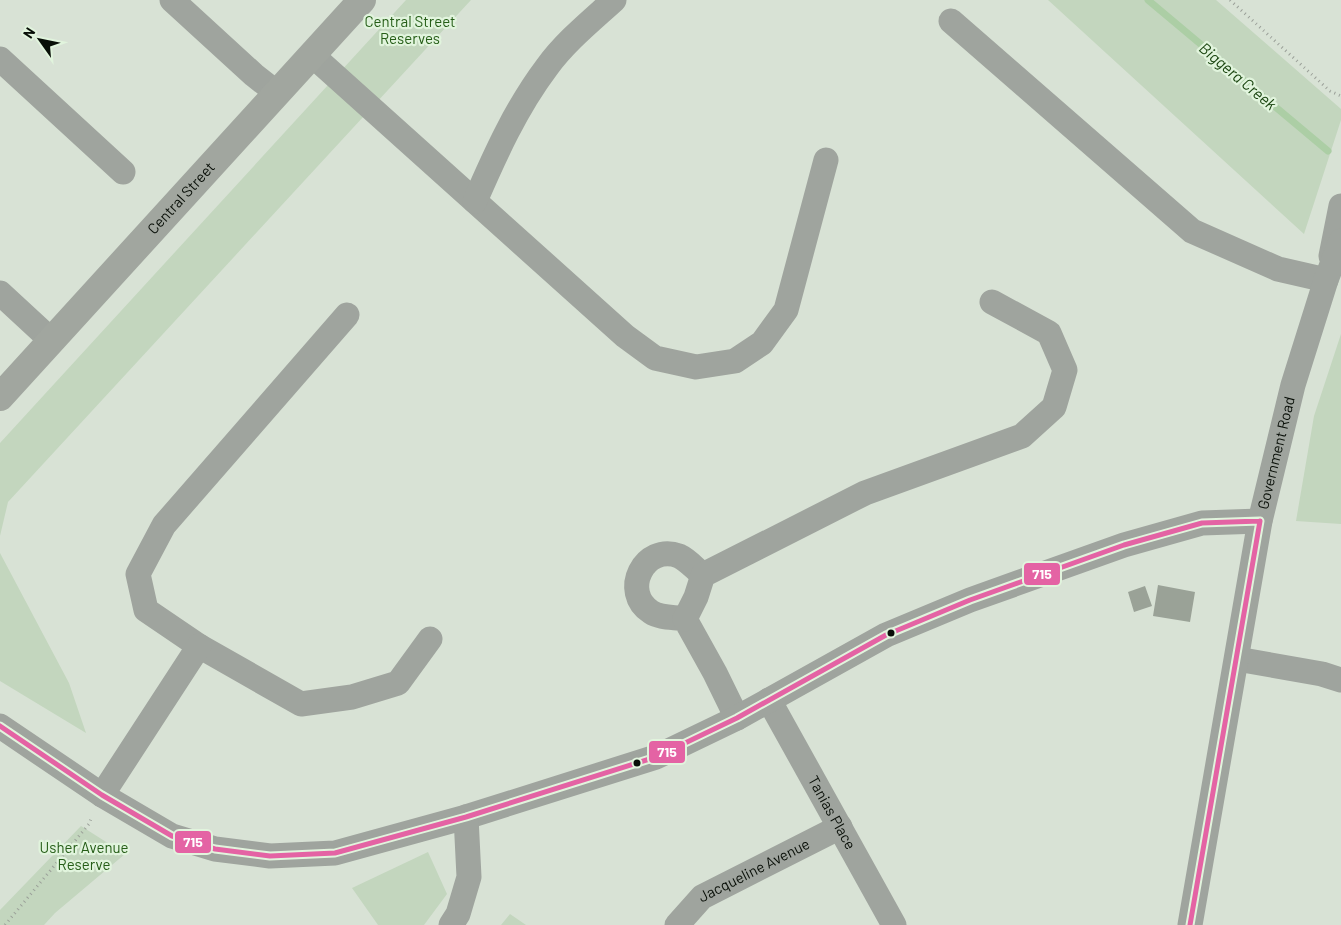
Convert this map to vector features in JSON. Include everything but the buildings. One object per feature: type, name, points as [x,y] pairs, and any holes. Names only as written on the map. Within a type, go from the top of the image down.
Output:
[{"type":"main road","name":"Central Street","points":[[0,397],[362,0]]},
{"type":"street","points":[[172,0],[254,75],[277,93]]},
{"type":"street","points":[[474,201],[496,153],[547,66],[580,31],[614,0]]},
{"type":"street","points":[[951,21],[1192,231],[1278,269],[1326,280]]},
{"type":"street","points":[[312,55],[625,336],[655,358],[696,367],[735,361],[762,343],[786,310],[826,160]]},
{"type":"street","points":[[0,59],[123,172]]},
{"type":"street","name":"Government Road","points":[[1326,280],[1341,206]]},
{"type":"street","name":"Government Road","points":[[1190,925],[1260,521],[1292,385],[1326,280],[1341,241]]},
{"type":"street","points":[[0,293],[52,340]]},
{"type":"street","points":[[685,619],[696,597],[703,575],[865,494],[1022,436],[1054,407],[1065,370],[1049,333],[992,302]]},
{"type":"street","points":[[347,315],[164,524],[138,574],[146,610],[199,646],[301,704],[352,697],[398,683],[430,639]]},
{"type":"street","points":[[0,726],[102,795],[172,836],[216,849],[270,856],[335,853],[466,817],[656,757],[737,718],[886,635],[970,600],[1124,545],[1202,523],[1260,521]]},
{"type":"street","points":[[685,619],[660,616],[652,613],[645,607],[639,600],[636,591],[639,573],[643,565],[651,559],[659,555],[668,554],[686,560],[703,575]]},
{"type":"street","points":[[685,619],[737,718]]},
{"type":"street","points":[[102,795],[199,646]]},
{"type":"street","points":[[1237,659],[1322,674],[1341,680]]},
{"type":"street","name":"Tanias Place","points":[[769,700],[894,925]]},
{"type":"street","points":[[451,925],[458,914],[469,878],[466,817]]},
{"type":"street","name":"Jacqueline Avenue","points":[[677,925],[702,897],[840,827]]},
{"type":"path","points":[[1230,0],[1330,90],[1341,96]]},
{"type":"path","points":[[5,925],[89,824],[102,795]]},
{"type":"green space","name":"Central Street Reserves","points":[[406,0],[471,0],[8,502],[0,536],[0,443]]},
{"type":"green space","points":[[1048,0],[1216,0],[1341,109],[1341,120],[1304,234]]},
{"type":"green space","points":[[1341,334],[1341,524],[1296,521],[1314,416]]},
{"type":"green space","points":[[0,553],[69,683],[86,733],[0,681]]},
{"type":"green space","name":"Usher Avenue Reserve","points":[[81,826],[125,854],[55,913],[44,925],[0,925],[0,910]]},
{"type":"green space","points":[[428,852],[447,894],[424,925],[378,925],[352,888]]},
{"type":"green space","points":[[510,914],[526,925],[501,925]]},
{"type":"waterway","name":"Biggera Creek","points":[[1148,0],[1328,151]]},
{"type":"transit line","name":"715","points":[[0,726],[102,795],[172,836],[215,849],[270,856],[335,853],[466,817],[656,757],[737,718],[886,635],[970,600],[1124,545],[1202,523],[1260,521]]},
{"type":"transit line","name":"715","points":[[1190,925],[1260,521]]}]
